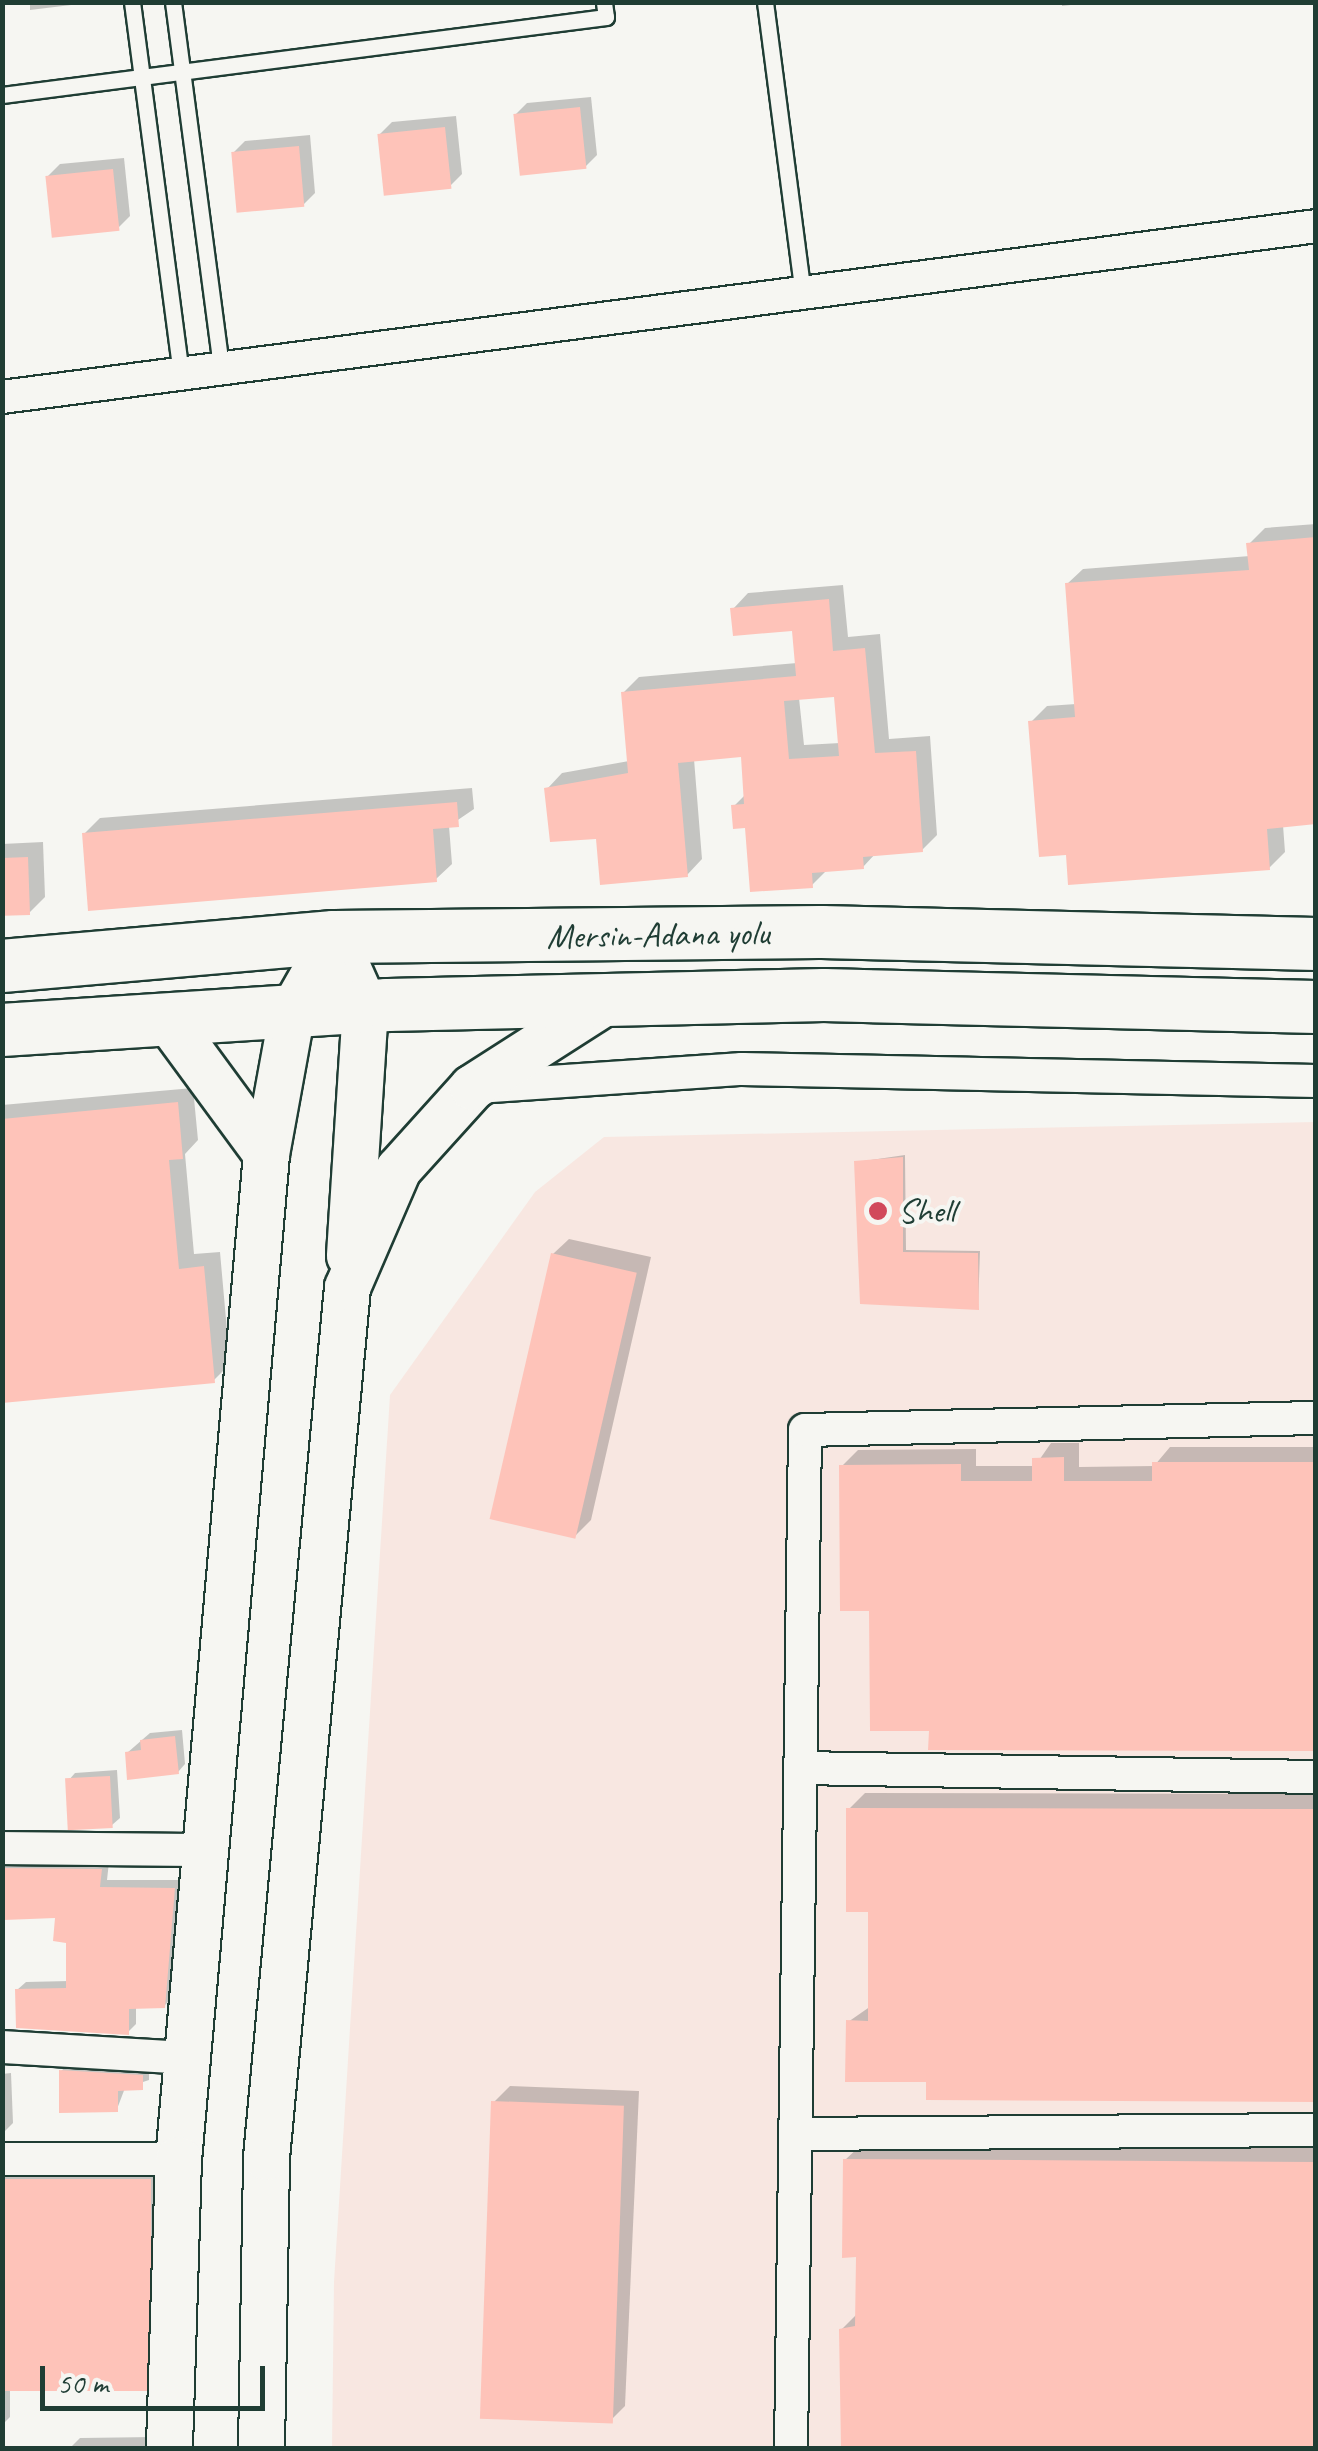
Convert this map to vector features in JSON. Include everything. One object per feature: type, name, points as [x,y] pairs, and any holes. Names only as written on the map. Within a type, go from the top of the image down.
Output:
[{"type":"highway","name":"Mersin-Adana yolu","points":[[2,966],[334,938],[822,932],[1316,944]]},
{"type":"highway","name":"Mersin-Adana yolu","points":[[2,1030],[365,1007],[824,995],[1316,1006]]},
{"type":"main road","points":[[260,2448],[266,2157],[347,1287],[365,1007],[334,938]]},
{"type":"main road","points":[[169,2448],[178,2159],[266,1154],[292,1011],[334,938]]},
{"type":"main road","points":[[347,1287],[398,1169],[472,1087],[608,1000]]},
{"type":"main road","points":[[167,1019],[266,1154]]},
{"type":"street","points":[[2,397],[1316,226]]},
{"type":"street","points":[[472,1087],[742,1069],[1316,1080]]},
{"type":"street","points":[[791,2448],[805,1430],[1316,1418]]},
{"type":"street","points":[[800,1768],[1316,1777]]},
{"type":"street","points":[[2,1848],[203,1850]]},
{"type":"street","points":[[2,2046],[186,2058]]},
{"type":"street","points":[[795,2134],[1316,2130]]},
{"type":"street","points":[[2,2159],[178,2159]]},
{"type":"lane","points":[[132,2],[182,374]]},
{"type":"lane","points":[[173,2],[221,368]]},
{"type":"lane","points":[[2,94],[606,17],[604,2]]},
{"type":"lane","points":[[765,2],[803,293]]},
{"type":"shaded area","points":[[1315,1122],[1315,2448],[332,2448],[334,2282],[390,1395],[535,1192],[604,1137]]},
{"type":"building","points":[[580,107],[586,169],[520,176],[513,114]]},
{"type":"building","points":[[445,127],[451,189],[384,196],[377,134]]},
{"type":"building","points":[[299,146],[304,207],[237,213],[231,152]]},
{"type":"building","points":[[113,169],[119,231],[52,238],[45,176]]},
{"type":"building","points":[[1316,537],[1316,824],[1267,829],[1270,870],[1068,885],[1066,855],[1039,857],[1028,721],[1075,717],[1065,583],[1249,570],[1246,543]]},
{"type":"building","points":[[829,599],[833,651],[865,648],[875,753],[916,751],[923,852],[863,857],[864,869],[812,873],[813,888],[750,892],[745,828],[733,829],[731,805],[744,804],[741,757],[678,763],[688,877],[600,885],[596,839],[550,842],[544,788],[628,773],[621,692],[796,676],[792,631],[733,636],[730,608]],"holes":[[[834,697],[839,756],[789,759],[784,701]]]},
{"type":"building","points":[[457,802],[459,827],[433,829],[437,882],[88,911],[82,833]]},
{"type":"building","points":[[28,857],[30,915],[4,916],[2,858]]},
{"type":"building","points":[[178,1102],[183,1159],[169,1160],[179,1269],[204,1266],[215,1383],[2,1403],[2,1119]]},
{"type":"building","points":[[903,1157],[903,1252],[978,1253],[979,1310],[860,1304],[854,1161]]},
{"type":"building","points":[[551,1253],[637,1273],[575,1539],[490,1519]]},
{"type":"building","points":[[1064,1457],[1064,1481],[1152,1481],[1152,1462],[1316,1462],[1316,1751],[928,1750],[929,1731],[870,1731],[869,1611],[840,1611],[839,1465],[961,1464],[961,1481],[1032,1481],[1032,1458]]},
{"type":"building","points":[[175,1736],[179,1774],[127,1780],[125,1752],[141,1750],[140,1740]]},
{"type":"building","points":[[110,1776],[113,1828],[68,1830],[65,1778]]},
{"type":"building","points":[[846,1808],[1316,1809],[1316,2102],[926,2100],[926,2082],[845,2082],[846,2020],[868,2021],[868,1912],[846,1912]]},
{"type":"building","points":[[3,1868],[102,1869],[100,1887],[175,1888],[165,2008],[129,2009],[129,2035],[16,2028],[15,1989],[66,1988],[66,1943],[53,1941],[55,1918],[4,1920]]},
{"type":"building","points":[[59,2070],[143,2075],[143,2090],[118,2091],[118,2112],[59,2113]]},
{"type":"building","points":[[491,2101],[624,2106],[613,2423],[480,2419]]},
{"type":"building","points":[[843,2159],[1316,2162],[1316,2448],[841,2448],[839,2329],[855,2326],[856,2257],[842,2258]]},
{"type":"building","points":[[2,2179],[151,2179],[151,2391],[2,2391]]},
{"type":"place","name":"Shell","points":[[878,1211]]}]
